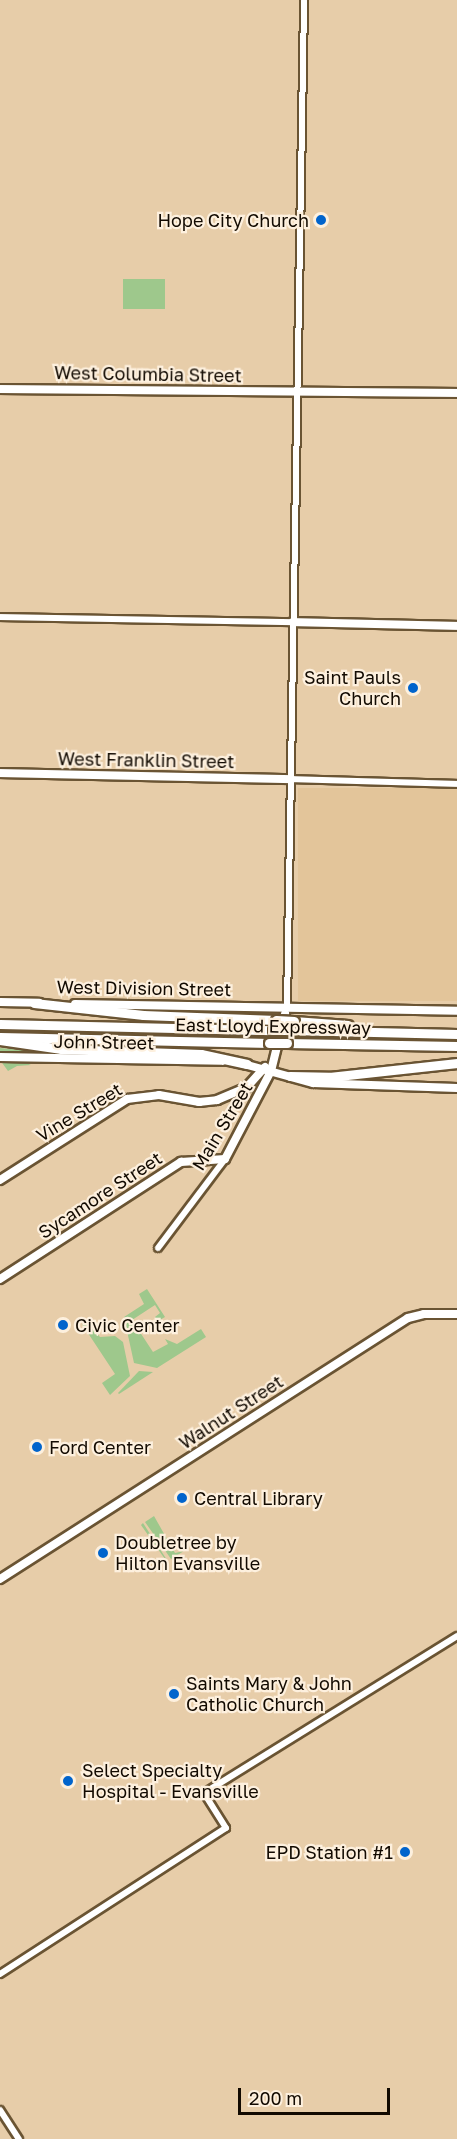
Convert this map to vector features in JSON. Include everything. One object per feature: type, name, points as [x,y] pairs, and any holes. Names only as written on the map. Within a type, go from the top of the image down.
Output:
[{"type":"highway","points":[[34,1003],[143,1015],[275,1025]]},
{"type":"highway","name":"East Lloyd Expressway","points":[[0,1024],[275,1025],[457,1034]]},
{"type":"highway","points":[[0,1038],[61,1049],[201,1054],[247,1064]]},
{"type":"highway","name":"East Lloyd Expressway","points":[[0,1038],[457,1046]]},
{"type":"highway","points":[[290,1076],[329,1077],[457,1063]]},
{"type":"main road","name":"West Columbia Street","points":[[0,389],[457,393]]},
{"type":"main road","points":[[293,622],[457,626]]},
{"type":"main road","name":"West Franklin Street","points":[[0,773],[291,779]]},
{"type":"main road","name":"West Division Street","points":[[0,1002],[457,1011]]},
{"type":"main road","name":"Vine Street","points":[[0,1180],[127,1099],[159,1095],[199,1102],[217,1100],[247,1087],[267,1070],[287,1008]]},
{"type":"main road","name":"John Street","points":[[0,1056],[247,1064],[319,1083],[457,1088]]},
{"type":"main road","name":"Main Street","points":[[225,1159],[267,1070]]},
{"type":"main road","name":"Sycamore Street","points":[[0,1279],[182,1162],[225,1159]]},
{"type":"main road","name":"Walnut Street","points":[[0,1580],[408,1318],[424,1314],[457,1314]]},
{"type":"street","points":[[287,1008],[304,0]]},
{"type":"street","points":[[0,617],[293,622]]},
{"type":"street","points":[[291,779],[457,784]]},
{"type":"street","name":"Main Street","points":[[158,1248],[225,1159]]},
{"type":"street","points":[[0,1974],[226,1828],[204,1793],[457,1636]]},
{"type":"street","points":[[0,2110],[19,2139]]},
{"type":"shaded area","points":[[298,788],[457,788],[457,1001],[298,1001]]},
{"type":"green space","points":[[123,279],[165,279],[165,309],[123,309]]},
{"type":"green space","points":[[0,1048],[44,1052],[44,1054],[0,1054]]},
{"type":"green space","points":[[0,1060],[19,1060],[31,1065],[17,1066],[8,1071]]},
{"type":"green space","points":[[147,1289],[165,1317],[158,1321],[155,1317],[160,1313],[155,1305],[132,1320],[153,1352],[168,1344],[165,1339],[177,1344],[201,1329],[206,1337],[157,1368],[134,1363],[124,1317],[144,1304],[139,1294]]},
{"type":"green space","points":[[86,1322],[100,1337],[115,1336],[123,1342],[130,1376],[110,1395],[102,1383],[115,1374],[82,1324]]},
{"type":"green space","points":[[139,1371],[153,1372],[119,1394],[118,1393]]},
{"type":"green space","points":[[154,1516],[175,1553],[184,1551],[171,1559],[145,1522]]},
{"type":"green space","points":[[143,1523],[167,1560],[167,1562],[141,1525]]},
{"type":"place","name":"Hope City Church","points":[[321,220]]},
{"type":"place","name":"Saint Pauls Church","points":[[413,688]]},
{"type":"place","name":"Civic Center","points":[[63,1325]]},
{"type":"place","name":"Ford Center","points":[[37,1447]]},
{"type":"place","name":"Central Library","points":[[182,1498]]},
{"type":"place","name":"Doubletree by Hilton Evansville","points":[[103,1553]]},
{"type":"place","name":"Saints Mary & John Catholic Church","points":[[174,1694]]},
{"type":"place","name":"Select Specialty Hospital - Evansville","points":[[68,1781]]},
{"type":"place","name":"EPD Station #1","points":[[405,1852]]}]
